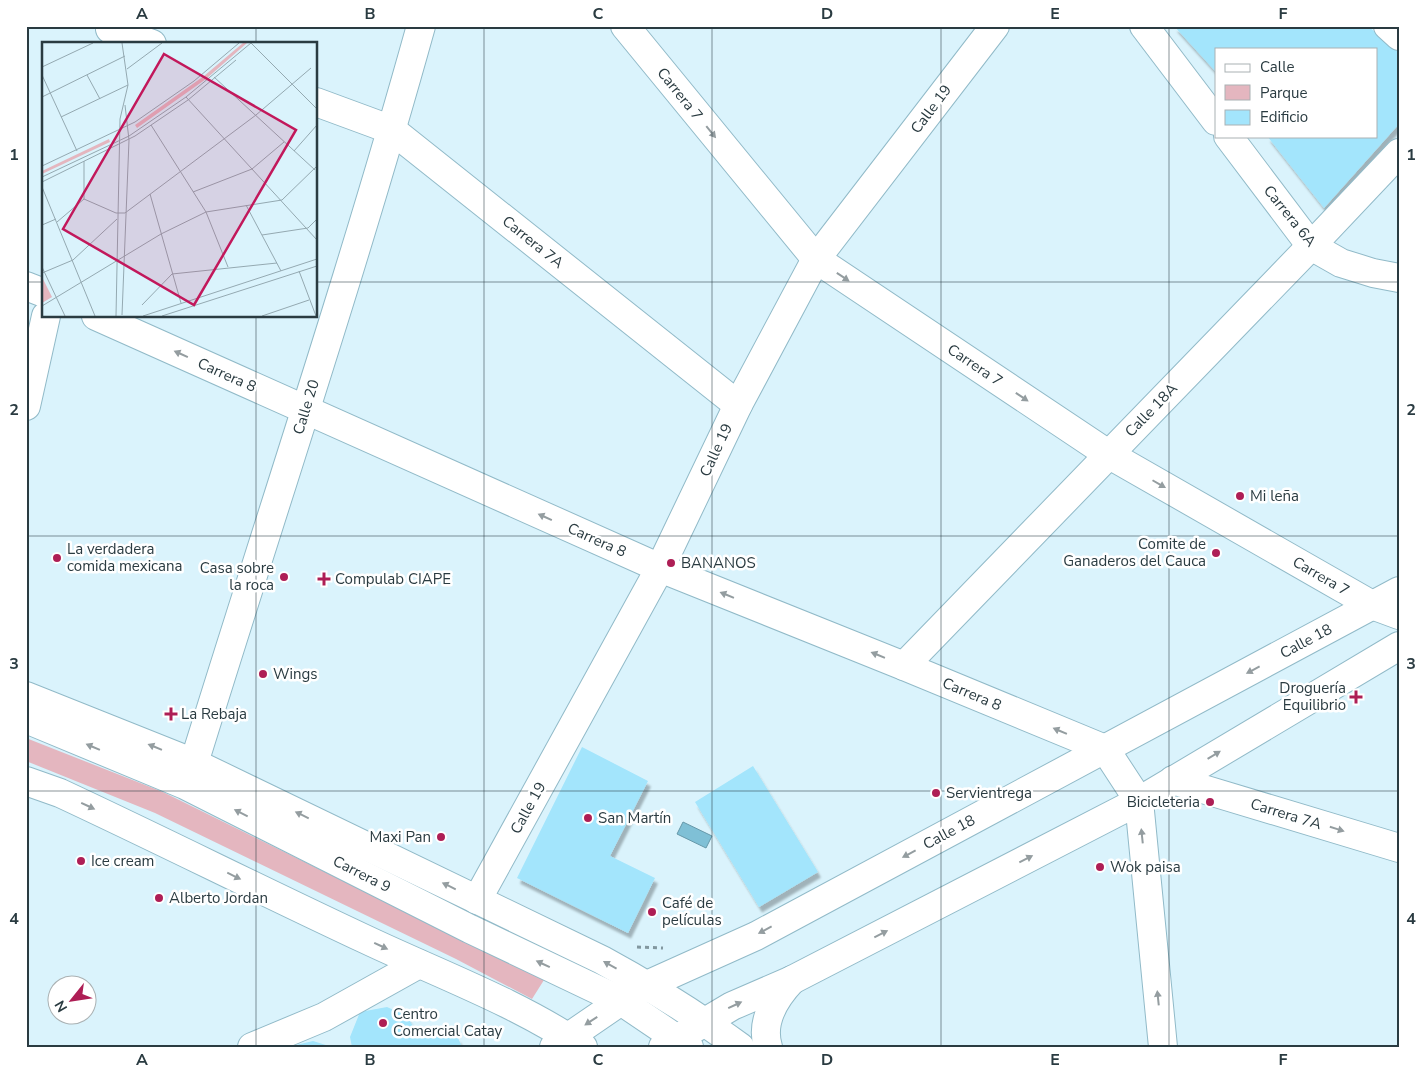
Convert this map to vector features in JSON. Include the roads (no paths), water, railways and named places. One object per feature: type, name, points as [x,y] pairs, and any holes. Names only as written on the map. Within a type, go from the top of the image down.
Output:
[{"type":"street","name":"Calle 20","points":[[190,774],[306,410],[392,130],[421,26]]},
{"type":"street","name":"Calle 19","points":[[477,900],[660,568],[738,405],[816,259],[995,26]]},
{"type":"street","points":[[1144,26],[1215,120]]},
{"type":"street","points":[[1388,26],[1399,36]]},
{"type":"street","name":"Carrera 7","points":[[632,29],[816,259],[1108,454],[1372,605],[1399,615]]},
{"type":"street","points":[[109,33],[144,42]]},
{"type":"street","name":"Carrera 7A","points":[[318,103],[392,130],[738,405]]},
{"type":"street","name":"Carrera 6A","points":[[1230,138],[1311,246],[1341,263],[1373,273],[1399,278]]},
{"type":"street","name":"Calle 18A","points":[[904,666],[1399,153]]},
{"type":"street","points":[[26,286],[42,292]]},
{"type":"street","points":[[26,406],[46,318]]},
{"type":"street","name":"Carrera 8","points":[[100,318],[660,568],[1105,749]]},
{"type":"street","name":"Calle 18","points":[[568,1043],[621,1001],[648,985],[756,936],[1399,591]]},
{"type":"street","points":[[676,1044],[705,1022],[732,1006],[792,980],[1139,801],[1399,646]]},
{"type":"street","points":[[26,696],[190,774],[477,900],[602,960],[648,985],[740,1047]]},
{"type":"street","name":"Carrera 9","points":[[26,719],[190,774],[470,929],[621,1001],[676,1044]]},
{"type":"street","points":[[1105,749],[1139,801],[1163,1047]]},
{"type":"street","name":"Carrera 7A","points":[[1173,780],[1399,848]]},
{"type":"street","points":[[26,781],[69,797],[515,1008],[568,1043]]},
{"type":"street","points":[[252,1047],[324,1017],[419,964]]},
{"type":"street","points":[[768,1047],[766,1041],[768,1018],[777,997],[792,980]]},
{"type":"water","points":[[683,822],[712,836],[706,848],[677,834]]},
{"type":"place","name":"Mi leña","points":[[1240,496]]},
{"type":"place","name":"Comite de Ganaderos del Cauca","points":[[1216,553]]},
{"type":"place","name":"La verdadera comida mexicana","points":[[57,558]]},
{"type":"place","name":"BANANOS","points":[[671,563]]},
{"type":"place","name":"Casa sobre la roca","points":[[284,577]]},
{"type":"place","name":"Compulab CIAPE","points":[[324,579]]},
{"type":"place","name":"Wings","points":[[263,674]]},
{"type":"place","name":"Droguería Equilibrio","points":[[1356,697]]},
{"type":"place","name":"La Rebaja","points":[[171,714]]},
{"type":"place","name":"Servientrega","points":[[936,793]]},
{"type":"place","name":"Bicicleteria","points":[[1210,802]]},
{"type":"place","name":"San Martín","points":[[588,818]]},
{"type":"place","name":"Maxi Pan","points":[[441,837]]},
{"type":"place","name":"Ice cream","points":[[81,861]]},
{"type":"place","name":"Wok paisa","points":[[1100,867]]},
{"type":"place","name":"Alberto Jordan","points":[[159,898]]},
{"type":"place","name":"Café de películas","points":[[652,912]]},
{"type":"place","name":"Centro Comercial Catay","points":[[383,1023]]}]
